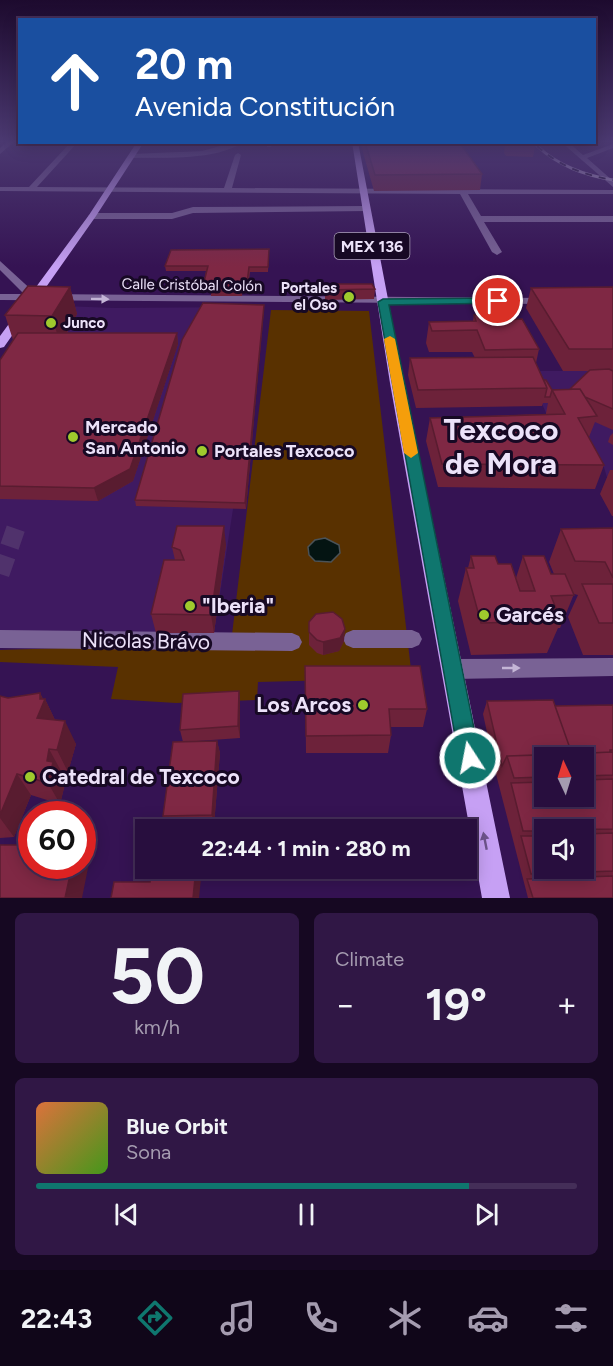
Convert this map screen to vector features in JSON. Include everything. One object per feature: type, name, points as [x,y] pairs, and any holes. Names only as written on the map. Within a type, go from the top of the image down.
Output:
[{"type":"main road","points":[[0,344],[115,183]]},
{"type":"main road","name":"MEX 136","points":[[361,183],[496,898]]},
{"type":"street","points":[[31,189],[37,183]]},
{"type":"street","points":[[228,189],[230,183]]},
{"type":"street","points":[[0,189],[613,192]]},
{"type":"street","points":[[463,192],[497,252]]},
{"type":"street","points":[[92,216],[172,216],[193,210],[365,209]]},
{"type":"street","points":[[478,219],[613,219]]},
{"type":"street","points":[[0,264],[34,298]]},
{"type":"street","name":"Calle Cristóbal Colón","points":[[0,297],[383,302],[555,301]]},
{"type":"street","name":"Nicolas Brávo","points":[[0,639],[292,642]]},
{"type":"street","points":[[353,639],[412,639]]},
{"type":"street","points":[[453,669],[613,667]]},
{"type":"shaded area","points":[[40,305],[113,308],[264,307],[214,633],[0,631],[0,371]]},
{"type":"shaded area","points":[[271,310],[369,311],[412,678],[258,682],[257,700],[176,703],[111,699],[118,667],[0,662],[0,650],[231,643]]},
{"type":"shaded area","points":[[528,371],[613,371],[613,491],[611,491],[603,464],[546,413]]},
{"type":"shaded area","points":[[325,538],[339,545],[340,553],[331,562],[315,561],[309,555],[308,547],[315,540]]},
{"type":"building","points":[[269,249],[268,267],[249,267],[247,283],[243,283],[242,291],[211,291],[212,283],[204,282],[208,266],[165,266],[171,250]]},
{"type":"building","points":[[325,284],[372,284],[375,289],[325,290]]},
{"type":"building","points":[[28,286],[70,287],[52,316],[5,315]]},
{"type":"building","points":[[613,287],[613,349],[569,349],[531,288]]},
{"type":"building","name":"Portales Texcoco","points":[[203,303],[264,305],[245,503],[135,500],[182,340]]},
{"type":"building","points":[[502,314],[505,320],[522,319],[539,349],[485,350],[477,330],[432,331],[429,322],[476,321],[474,315]]},
{"type":"building","name":"Mercado San Antonio","points":[[18,333],[177,333],[130,469],[94,488],[0,486],[0,360]]},
{"type":"building","points":[[533,357],[547,388],[418,390],[410,358]]},
{"type":"building","points":[[609,369],[613,371],[613,409],[585,397],[580,389],[570,389],[590,370]]},
{"type":"building","points":[[544,380],[552,390],[550,397],[545,397],[547,388]]},
{"type":"building","points":[[580,389],[597,416],[578,418],[604,465],[442,464],[430,418],[565,414],[552,390]]},
{"type":"building","name":"\"Iberia\"","points":[[177,526],[224,526],[211,615],[151,614],[164,560],[184,560],[180,550],[172,547]]},
{"type":"building","points":[[613,528],[613,578],[605,562],[575,561],[561,529]]},
{"type":"building","points":[[471,556],[495,556],[498,564],[511,564],[520,591],[535,591],[523,556],[544,556],[551,574],[565,574],[574,595],[551,596],[561,621],[481,623],[466,568],[474,568]]},
{"type":"building","points":[[582,584],[613,584],[613,623],[599,623]]},
{"type":"building","points":[[333,612],[342,619],[345,629],[340,638],[323,642],[317,640],[309,632],[309,622],[316,614]]},
{"type":"building","name":"Los Arcos","points":[[305,666],[420,666],[427,709],[389,709],[391,735],[306,736]]},
{"type":"building","points":[[239,691],[238,726],[180,730],[183,694]]},
{"type":"building","points":[[40,693],[40,699],[45,699],[37,718],[65,721],[57,750],[49,749],[47,761],[53,762],[48,783],[17,774],[0,815],[0,696],[8,698]]},
{"type":"building","points":[[553,700],[570,747],[534,747],[534,755],[507,756],[502,766],[487,701]]},
{"type":"building","points":[[613,705],[613,750],[594,753],[594,747],[570,747],[555,706]]},
{"type":"building","points":[[217,741],[212,815],[163,816],[173,742]]},
{"type":"building","points":[[613,752],[613,775],[594,776],[594,753]]},
{"type":"building","points":[[534,755],[534,777],[514,778],[507,756]]},
{"type":"building","points":[[613,779],[613,829],[594,829],[594,819],[534,819],[534,831],[523,831],[511,783],[534,782],[534,807],[594,807],[594,780]]},
{"type":"building","points":[[613,833],[613,871],[594,872],[594,834]]},
{"type":"building","points":[[521,836],[534,836],[534,874],[531,874]]},
{"type":"building","points":[[0,845],[18,845],[18,879],[69,879],[65,898],[0,898]]},
{"type":"building","points":[[613,876],[613,898],[533,898],[527,879],[594,879],[594,877]]},
{"type":"building","points":[[150,879],[195,879],[193,898],[111,898],[114,882],[150,882]]},
{"type":"tunnel","points":[[0,574],[17,525]]},
{"type":"slow traffic","points":[[390,339],[411,453]]},
{"type":"place","name":"Portales el Oso","points":[[349,297]]},
{"type":"place","name":"Junco","points":[[51,323]]},
{"type":"place","name":"Mercado San Antonio","points":[[73,437]]},
{"type":"place","name":"Portales Texcoco","points":[[202,451]]},
{"type":"place","name":"\"Iberia\"","points":[[190,606]]},
{"type":"place","name":"Garcés","points":[[484,615]]},
{"type":"place","name":"Los Arcos","points":[[363,705]]},
{"type":"place","name":"Catedral de Texcoco","points":[[30,777]]},
{"type":"district","name":"Texcoco de Mora","points":[[501,447]]},
{"type":"route","points":[[470,758],[383,302],[498,301]]}]
